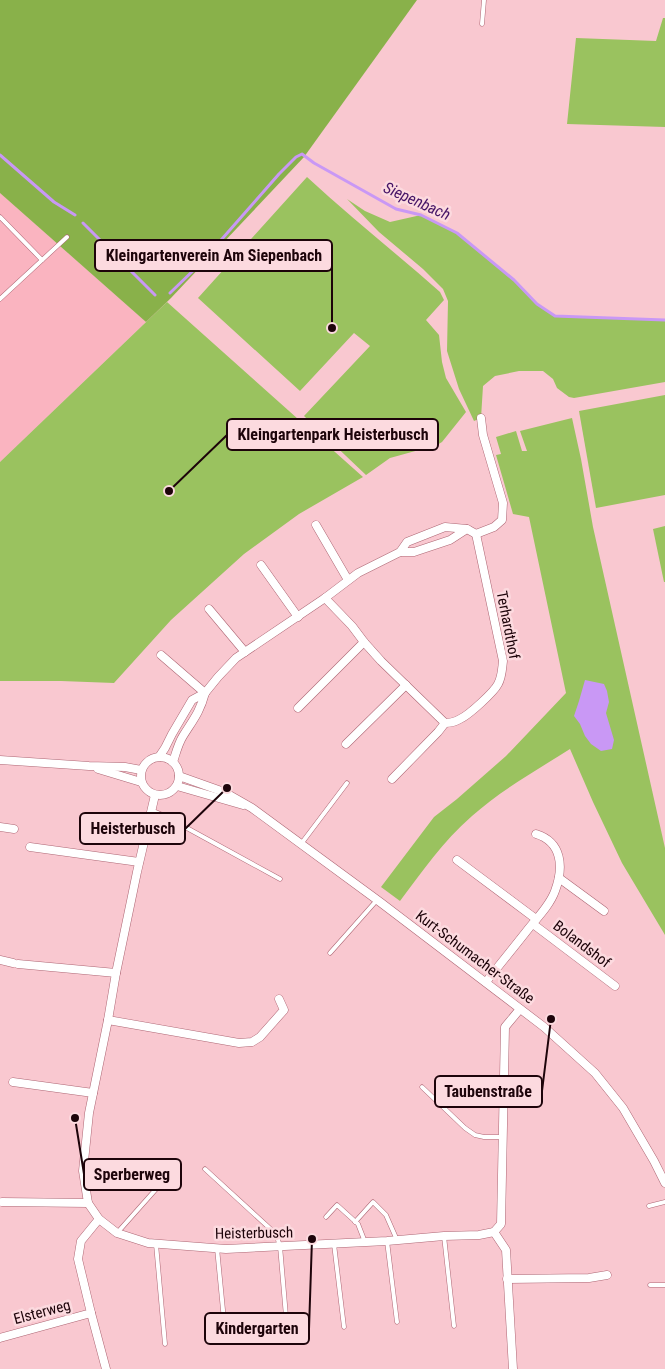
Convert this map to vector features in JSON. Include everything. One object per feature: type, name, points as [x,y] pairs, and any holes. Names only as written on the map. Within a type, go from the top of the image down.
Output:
[{"type":"street","points":[[400,552],[407,542],[445,527],[467,530],[476,534],[502,520],[503,503],[483,435],[481,418]]},
{"type":"street","points":[[316,525],[348,580]]},
{"type":"street","points":[[159,757],[166,748],[192,700],[205,693],[236,658],[298,617],[358,573],[400,552],[414,552],[450,540],[467,530]]},
{"type":"street","name":"Terhardthof","points":[[392,779],[445,723],[452,723],[462,718],[492,692],[498,684],[502,673],[503,661],[476,534]]},
{"type":"street","points":[[261,565],[298,617]]},
{"type":"street","points":[[325,598],[352,626],[381,661],[445,723]]},
{"type":"street","points":[[209,609],[245,652]]},
{"type":"street","points":[[298,708],[364,642]]},
{"type":"street","points":[[161,655],[205,693]]},
{"type":"street","points":[[346,744],[406,685]]},
{"type":"street","points":[[173,762],[178,746],[202,707],[205,693]]},
{"type":"street","points":[[159,757],[167,758],[173,762],[178,768],[179,776],[174,790],[161,796],[146,791],[140,777],[145,763],[159,757]]},
{"type":"street","points":[[0,760],[89,766],[125,766],[141,770]]},
{"type":"street","points":[[89,766],[141,782]]},
{"type":"street","name":"Kurt-Schumacher-Straße","points":[[179,776],[224,792],[252,808],[544,1027],[595,1073],[623,1108],[665,1183]]},
{"type":"street","name":"Kurt-Schumacher-Straße","points":[[176,786],[252,808]]},
{"type":"street","name":"Heisterbusch","points":[[155,795],[116,973],[88,1121],[83,1171],[88,1203],[99,1219],[117,1233],[148,1242],[226,1249],[387,1241],[444,1236],[479,1236],[494,1232]]},
{"type":"street","points":[[0,827],[14,829]]},
{"type":"street","name":"Bolandshof","points":[[486,982],[535,922],[555,892],[560,863],[556,847],[543,836],[536,834]]},
{"type":"street","points":[[30,847],[139,862]]},
{"type":"street","name":"Bolandshof","points":[[456,860],[615,986]]},
{"type":"street","points":[[558,878],[604,910]]},
{"type":"street","points":[[0,960],[15,964],[116,973]]},
{"type":"street","points":[[108,1020],[239,1043],[252,1042],[260,1037],[284,1010],[279,998]]},
{"type":"street","points":[[513,1369],[506,1250],[494,1232],[501,1224],[505,1027],[520,1009]]},
{"type":"street","points":[[12,1082],[93,1094]]},
{"type":"street","points":[[2,1202],[88,1203]]},
{"type":"street","name":"Elsterweg","points":[[99,1219],[81,1241],[78,1259],[106,1369]]},
{"type":"street","points":[[507,1280],[589,1278],[607,1275]]},
{"type":"street","name":"Elsterweg","points":[[0,1338],[91,1314]]},
{"type":"lane","points":[[482,24],[484,0]]},
{"type":"lane","points":[[0,217],[42,260]]},
{"type":"lane","points":[[0,299],[67,237]]},
{"type":"lane","points":[[301,844],[347,783]]},
{"type":"lane","points":[[151,810],[280,879]]},
{"type":"lane","points":[[330,953],[377,900]]},
{"type":"lane","points":[[422,1087],[465,1128],[475,1135],[503,1137]]},
{"type":"lane","points":[[205,1169],[276,1234],[280,1246],[287,1328]]},
{"type":"lane","points":[[117,1233],[173,1170]]},
{"type":"lane","points":[[355,1222],[373,1202],[386,1215],[397,1240]]},
{"type":"lane","points":[[649,1206],[665,1202]]},
{"type":"lane","points":[[326,1217],[337,1205],[358,1224],[365,1242]]},
{"type":"lane","points":[[444,1236],[454,1326]]},
{"type":"lane","points":[[387,1241],[397,1322]]},
{"type":"lane","points":[[156,1243],[165,1344]]},
{"type":"lane","points":[[334,1244],[344,1327]]},
{"type":"lane","points":[[217,1248],[226,1341]]},
{"type":"lane","points":[[650,1285],[665,1285]]},
{"type":"shaded area","points":[[0,193],[146,322],[0,462]]},
{"type":"shaded area","points":[[585,680],[604,684],[607,691],[609,702],[606,713],[614,740],[612,749],[601,751],[591,744],[574,716]]},
{"type":"green space","points":[[0,0],[417,0],[304,157],[146,322],[0,193]]},
{"type":"green space","points":[[663,18],[665,18],[665,127],[567,124],[576,38],[656,41]]},
{"type":"green space","points":[[307,177],[440,292],[444,300],[426,320],[439,335],[446,378],[466,412],[442,442],[390,458],[366,475],[304,416],[370,346],[354,333],[300,391],[198,298]]},
{"type":"green space","points":[[347,199],[365,211],[390,222],[421,215],[457,233],[514,280],[537,304],[555,316],[665,320],[665,382],[574,398],[569,397],[557,388],[553,379],[543,371],[519,371],[495,376],[483,386],[481,418],[474,421],[459,389],[447,351],[448,301],[443,289],[423,269],[379,232]]},
{"type":"green space","points":[[167,302],[363,477],[299,514],[244,554],[171,620],[114,683],[0,681],[0,462]]},
{"type":"green space","points":[[665,395],[665,495],[596,508],[579,411]]},
{"type":"green space","points":[[572,418],[593,527],[665,848],[665,935],[622,863],[570,749],[507,789],[472,816],[442,846],[400,901],[381,887],[434,817],[506,756],[566,693],[529,517],[513,514],[496,455],[501,454],[496,437],[516,431],[522,451],[527,451],[520,431]]},
{"type":"green space","points":[[665,526],[665,582],[664,582],[653,529]]},
{"type":"waterway","name":"Siepenbach","points":[[170,293],[200,264],[279,174],[296,157],[302,154],[314,163],[396,209],[421,215],[457,233],[514,280],[537,304],[555,316],[665,320]]},
{"type":"waterway","name":"Siepenbach","points":[[0,155],[54,202],[75,215]]},
{"type":"waterway","name":"Siepenbach","points":[[83,223],[155,295]]},
{"type":"place","name":"Kleingartenverein Am Siepenbach","points":[[332,328]]},
{"type":"place","name":"Kleingartenpark Heisterbusch","points":[[169,491]]},
{"type":"place","name":"Heisterbusch","points":[[227,788]]},
{"type":"place","name":"Taubenstraße","points":[[551,1019]]},
{"type":"place","name":"Sperberweg","points":[[75,1118]]},
{"type":"place","name":"Kindergarten","points":[[312,1239]]}]
